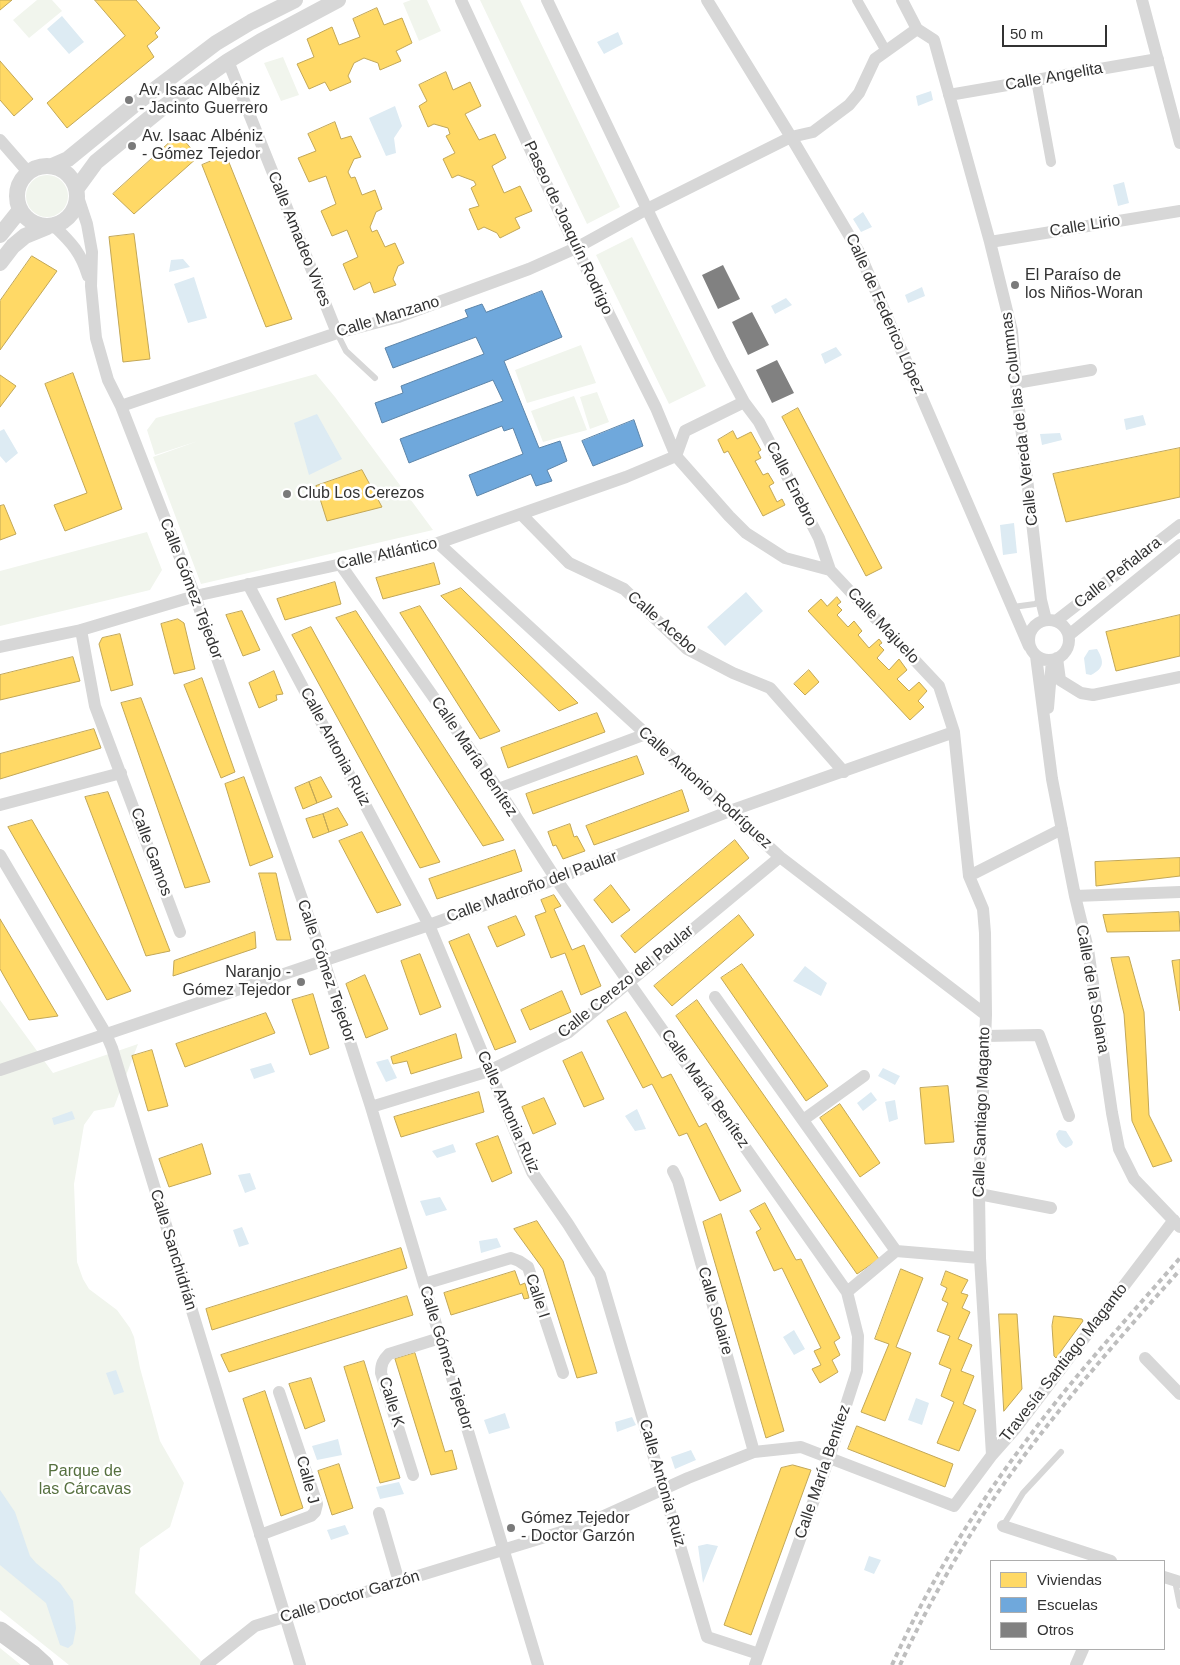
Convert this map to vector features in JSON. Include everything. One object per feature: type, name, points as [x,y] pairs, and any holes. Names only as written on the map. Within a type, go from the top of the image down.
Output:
[{"type":"main road","points":[[0,1631],[44,1665]]},
{"type":"street","points":[[51,226],[31,222],[24,217],[20,210],[17,190],[21,180],[28,172],[35,168],[52,166],[68,160],[133,106],[216,43],[295,0]]},
{"type":"street","points":[[77,193],[96,162],[162,108],[228,61],[338,0]]},
{"type":"street","name":"Paseo de Joaquín Rodrigo","points":[[461,0],[576,248],[656,408],[676,456]]},
{"type":"street","points":[[547,0],[647,209],[744,402],[685,431],[676,456],[746,533],[785,558],[830,570]]},
{"type":"street","name":"Calle de Federico López","points":[[707,0],[860,252],[1033,651]]},
{"type":"street","points":[[857,0],[886,51]]},
{"type":"street","name":"Calle Vereda de las Columnas","points":[[902,0],[917,29],[934,40],[990,242],[1012,331],[1016,383],[1041,600],[1051,620]]},
{"type":"street","points":[[1142,0],[1180,143]]},
{"type":"street","name":"Calle Manzano","points":[[121,406],[337,333],[398,316],[529,269],[576,248],[647,209],[791,137],[813,132],[849,106],[859,93],[875,59],[917,29]]},
{"type":"street","name":"Calle Angelita","points":[[949,95],[1158,59]]},
{"type":"street","name":"Calle Amadeo Vives","points":[[228,61],[337,333]]},
{"type":"street","points":[[1036,80],[1051,162]]},
{"type":"street","points":[[0,140],[28,172]]},
{"type":"street","points":[[0,263],[13,246],[25,236],[63,222],[71,216],[76,207],[77,193],[73,180],[68,173],[52,166]]},
{"type":"street","name":"Calle Gómez Tejedor","points":[[77,193],[87,224],[92,252],[90,286]]},
{"type":"street","points":[[0,235],[20,210]]},
{"type":"street","name":"Calle Lirio","points":[[990,242],[1180,211]]},
{"type":"street","name":"Calle Gómez Tejedor","points":[[51,226],[73,245],[82,259],[90,286],[96,338],[108,380],[121,406],[195,596],[324,962],[371,1107],[538,1665]]},
{"type":"street","points":[[1016,383],[1091,370]]},
{"type":"street","name":"Calle Enebro","points":[[744,402],[759,422],[819,538],[830,570]]},
{"type":"street","name":"Calle Atlántico","points":[[0,647],[81,630],[195,596],[438,543],[626,477],[676,456]]},
{"type":"street","name":"Calle Acebo","points":[[522,514],[569,563],[624,589],[687,650],[733,674],[770,688],[844,772]]},
{"type":"street","name":"Calle Peñalara","points":[[1033,651],[1030,634],[1037,624],[1070,611],[1180,525]]},
{"type":"street","name":"Calle Antonio Rodríguez","points":[[438,543],[780,857],[986,1016]]},
{"type":"street","name":"Calle Peñalara","points":[[1069,635],[1180,546]]},
{"type":"street","name":"Calle María Benítez","points":[[340,564],[498,789],[556,879],[847,1292],[858,1336],[856,1371],[829,1458],[757,1660]]},
{"type":"street","name":"Calle Majuelo","points":[[830,570],[940,686],[954,732],[969,876]]},
{"type":"street","name":"Calle Antonia Ruiz","points":[[248,584],[429,925],[532,1172],[600,1275],[707,1637],[757,1660]]},
{"type":"street","name":"Calle Peñalara","points":[[1051,620],[1064,626],[1069,635],[1069,644],[1064,653],[1054,659]]},
{"type":"street","name":"Calle Gamos","points":[[81,630],[95,706],[122,773],[180,932]]},
{"type":"street","points":[[1033,651],[1044,660],[1054,659],[1060,680],[1081,693],[1092,695],[1180,677]]},
{"type":"street","name":"Calle de la Solana","points":[[1033,651],[1052,778],[1075,896],[1088,949],[1119,1149],[1134,1179],[1177,1224]]},
{"type":"street","name":"Calle de la Solana","points":[[1047,740],[1054,659]]},
{"type":"street","name":"Calle Madroño del Paular","points":[[0,1070],[429,925],[556,879],[730,811],[954,732]]},
{"type":"street","points":[[498,789],[646,734]]},
{"type":"street","points":[[0,805],[122,773]]},
{"type":"street","points":[[969,876],[1062,829]]},
{"type":"street","name":"Calle Sanchidrián","points":[[0,855],[106,1034],[300,1665]]},
{"type":"street","name":"Calle Cerezo del Paular","points":[[371,1107],[489,1071],[569,1032],[780,857]]},
{"type":"street","name":"Calle Santiago Maganto","points":[[969,876],[982,908],[985,933],[986,1016],[979,1194],[980,1258],[992,1455]]},
{"type":"street","points":[[1075,896],[1180,892]]},
{"type":"street","points":[[715,997],[896,1252]]},
{"type":"street","points":[[985,1036],[1039,1036],[1069,1116]]},
{"type":"street","points":[[803,1120],[864,1076]]},
{"type":"street","name":"Calle Solaire","points":[[673,1172],[678,1181],[754,1452]]},
{"type":"street","points":[[979,1194],[1051,1208]]},
{"type":"street","name":"Travesía Santiago Maganto","points":[[954,1506],[992,1455],[1015,1429],[1177,1224]]},
{"type":"street","points":[[847,1292],[896,1252],[980,1258]]},
{"type":"street","name":"Calle I","points":[[424,1284],[511,1258],[519,1261],[528,1267],[563,1373]]},
{"type":"street","name":"Calle K","points":[[413,1475],[381,1373],[381,1365],[390,1354],[440,1338]]},
{"type":"street","points":[[1145,1358],[1180,1394]]},
{"type":"street","name":"Calle J","points":[[260,1535],[311,1516],[315,1512],[317,1504],[279,1392]]},
{"type":"street","name":"Calle Doctor Garzón","points":[[206,1665],[255,1626],[584,1525],[688,1478],[754,1452],[801,1448],[954,1506]]},
{"type":"street","points":[[379,1513],[399,1582]]},
{"type":"street","points":[[1003,1526],[1108,1560]]},
{"type":"street","points":[[1076,1665],[1083,1650]]},
{"type":"lane","points":[[337,333],[346,351],[375,378]]},
{"type":"lane","points":[[1013,607],[1035,604],[1041,600]]},
{"type":"lane","points":[[1003,1526],[1023,1494],[1061,1452]]},
{"type":"lane","points":[[1173,1580],[1180,1606]]},
{"type":"green space","points":[[37,0],[52,0],[62,11],[29,38],[13,20]]},
{"type":"green space","points":[[411,0],[427,0],[441,31],[419,41],[403,3]]},
{"type":"green space","points":[[480,0],[520,0],[620,207],[587,224]]},
{"type":"green space","points":[[283,57],[299,95],[281,101],[264,63]]},
{"type":"green space","points":[[47,175],[62,181],[68,196],[62,211],[47,217],[32,211],[26,196],[32,181]]},
{"type":"green space","points":[[632,237],[706,386],[669,404],[596,255]]},
{"type":"green space","points":[[581,345],[596,383],[527,403],[515,370]]},
{"type":"green space","name":"Club Los Cerezos","points":[[316,374],[433,530],[201,584],[153,457],[198,441],[155,455],[147,430],[156,418]]},
{"type":"green space","points":[[597,392],[609,422],[590,429],[580,397]]},
{"type":"green space","points":[[574,396],[587,430],[543,442],[531,411]]},
{"type":"green space","points":[[147,532],[162,570],[150,590],[0,626],[0,571]]},
{"type":"green space","name":"Parque de las Cárcavas","points":[[0,1000],[53,1073],[138,1044],[114,1107],[94,1111],[84,1125],[74,1184],[77,1262],[89,1289],[117,1310],[130,1328],[134,1337],[140,1368],[160,1441],[184,1483],[170,1527],[140,1548],[135,1593],[205,1665],[69,1665],[0,1610]]},
{"type":"green space","points":[[0,1648],[21,1665],[0,1665]]},
{"type":"shaded area","points":[[62,16],[84,42],[69,54],[47,29]]},
{"type":"shaded area","points":[[618,32],[623,44],[604,54],[597,42]]},
{"type":"shaded area","points":[[931,91],[933,100],[918,106],[916,96]]},
{"type":"shaded area","points":[[395,106],[402,126],[394,138],[396,153],[386,156],[369,118]]},
{"type":"shaded area","points":[[1124,182],[1129,203],[1118,206],[1113,185]]},
{"type":"shaded area","points":[[863,212],[872,227],[861,232],[853,219]]},
{"type":"shaded area","points":[[183,259],[190,267],[169,272],[171,260]]},
{"type":"shaded area","points":[[194,277],[207,318],[188,323],[174,284]]},
{"type":"shaded area","points":[[922,287],[925,296],[908,303],[905,295]]},
{"type":"shaded area","points":[[786,298],[792,305],[775,314],[771,306]]},
{"type":"shaded area","points":[[836,347],[842,355],[825,364],[821,354]]},
{"type":"shaded area","points":[[317,414],[342,459],[309,475],[294,423]]},
{"type":"shaded area","points":[[1143,415],[1146,425],[1126,430],[1124,419]]},
{"type":"shaded area","points":[[4,429],[18,453],[6,463],[0,456],[0,431]]},
{"type":"shaded area","points":[[1060,433],[1062,440],[1042,445],[1040,434]]},
{"type":"shaded area","points":[[1014,523],[1017,553],[1003,555],[1000,525]]},
{"type":"shaded area","points":[[746,592],[763,611],[725,646],[707,627]]},
{"type":"shaded area","points":[[1097,649],[1102,661],[1101,667],[1091,675],[1086,674],[1084,658],[1089,650]]},
{"type":"shaded area","points":[[805,966],[827,983],[821,996],[793,981]]},
{"type":"shaded area","points":[[388,1059],[397,1078],[386,1082],[376,1062]]},
{"type":"shaded area","points":[[271,1063],[275,1072],[254,1079],[250,1069]]},
{"type":"shaded area","points":[[883,1068],[900,1076],[895,1085],[878,1076]]},
{"type":"shaded area","points":[[871,1092],[877,1100],[863,1111],[857,1103]]},
{"type":"shaded area","points":[[895,1100],[898,1119],[889,1122],[885,1102]]},
{"type":"shaded area","points":[[637,1109],[646,1129],[635,1131],[625,1116]]},
{"type":"shaded area","points":[[72,1111],[75,1119],[54,1125],[52,1118]]},
{"type":"shaded area","points":[[1059,1130],[1066,1131],[1073,1142],[1072,1145],[1066,1148],[1058,1141],[1056,1134]]},
{"type":"shaded area","points":[[453,1144],[456,1152],[437,1158],[432,1151]]},
{"type":"shaded area","points":[[250,1173],[256,1189],[245,1193],[238,1175]]},
{"type":"shaded area","points":[[440,1197],[447,1210],[426,1216],[420,1201]]},
{"type":"shaded area","points":[[242,1227],[249,1244],[239,1247],[233,1230]]},
{"type":"shaded area","points":[[497,1238],[501,1247],[481,1253],[479,1241]]},
{"type":"shaded area","points":[[794,1330],[805,1349],[794,1355],[783,1337]]},
{"type":"shaded area","points":[[116,1370],[124,1392],[114,1395],[106,1373]]},
{"type":"shaded area","points":[[916,1398],[929,1403],[922,1425],[908,1420]]},
{"type":"shaded area","points":[[505,1413],[510,1428],[489,1434],[484,1420]]},
{"type":"shaded area","points":[[632,1417],[636,1425],[617,1432],[615,1422]]},
{"type":"shaded area","points":[[338,1439],[342,1455],[317,1460],[312,1446]]},
{"type":"shaded area","points":[[691,1450],[696,1460],[675,1469],[671,1457]]},
{"type":"shaded area","points":[[399,1482],[404,1494],[380,1499],[376,1487]]},
{"type":"shaded area","points":[[0,1490],[15,1512],[30,1556],[60,1583],[73,1601],[76,1628],[73,1644],[68,1648],[60,1645],[46,1603],[0,1565]]},
{"type":"shaded area","points":[[345,1525],[349,1534],[331,1540],[327,1530]]},
{"type":"shaded area","points":[[707,1544],[718,1546],[703,1583],[698,1546]]},
{"type":"shaded area","points":[[869,1556],[881,1560],[874,1574],[864,1570]]},
{"type":"building: Viviendas","points":[[0,0],[12,0],[0,10]]},
{"type":"building: Viviendas","points":[[95,0],[136,0],[160,28],[155,33],[158,37],[147,46],[154,57],[67,128],[47,103],[125,36]]},
{"type":"building: Viviendas","points":[[377,8],[384,25],[402,18],[412,43],[396,51],[401,61],[380,70],[378,63],[364,58],[354,63],[348,76],[351,82],[330,91],[325,82],[309,89],[297,64],[314,57],[307,39],[332,27],[339,45],[360,37],[353,19]]},
{"type":"building: Viviendas","points":[[0,61],[33,99],[14,116],[0,100]]},
{"type":"building: Viviendas","points":[[446,72],[453,90],[470,82],[481,106],[465,114],[479,140],[495,134],[506,158],[492,166],[504,193],[520,186],[532,211],[515,218],[520,228],[500,238],[497,233],[484,227],[478,230],[469,209],[479,206],[471,188],[476,185],[474,181],[458,175],[452,178],[443,159],[455,153],[446,136],[450,134],[448,128],[434,124],[428,127],[419,106],[427,101],[419,85]]},
{"type":"building: Viviendas","points":[[335,122],[341,139],[351,136],[361,157],[354,159],[348,172],[351,178],[355,177],[362,195],[375,190],[382,209],[376,212],[370,227],[372,232],[377,230],[385,247],[395,243],[404,263],[398,266],[393,279],[396,285],[374,293],[370,282],[354,290],[343,264],[358,257],[347,230],[332,236],[321,211],[336,204],[326,176],[309,182],[298,158],[316,151],[308,134]]},
{"type":"building: Viviendas","points":[[179,134],[198,157],[134,214],[113,194]]},
{"type":"building: Viviendas","points":[[226,155],[292,319],[266,327],[202,165]]},
{"type":"building: Viviendas","points":[[134,234],[150,359],[123,362],[109,237]]},
{"type":"building: Viviendas","points":[[32,256],[57,271],[0,350],[0,301]]},
{"type":"building: Viviendas","points":[[73,373],[122,509],[65,531],[54,505],[87,493],[45,384]]},
{"type":"building: Viviendas","points":[[0,375],[16,386],[0,407]]},
{"type":"building: Viviendas","points":[[798,408],[882,568],[866,576],[782,417]]},
{"type":"building: Viviendas","points":[[733,431],[737,439],[751,432],[761,450],[758,452],[761,458],[755,461],[763,475],[768,473],[774,483],[769,486],[777,502],[782,499],[785,505],[763,516],[728,451],[724,453],[718,440]]},
{"type":"building: Viviendas","points":[[1180,448],[1180,497],[1066,522],[1053,474]]},
{"type":"building: Viviendas","points":[[362,470],[382,507],[327,521],[316,486]]},
{"type":"building: Viviendas","points":[[4,505],[16,534],[0,540],[0,506]]},
{"type":"building: Viviendas","points":[[434,563],[440,584],[383,599],[376,578]]},
{"type":"building: Viviendas","points":[[335,582],[341,604],[285,620],[277,599]]},
{"type":"building: Viviendas","points":[[461,588],[578,703],[559,711],[441,596]]},
{"type":"building: Viviendas","points":[[837,597],[841,602],[837,605],[842,610],[837,615],[848,627],[854,621],[862,631],[858,635],[869,648],[879,639],[882,643],[879,645],[884,650],[877,658],[889,670],[899,659],[907,670],[897,679],[909,691],[919,682],[927,691],[918,701],[924,707],[910,720],[808,611],[821,599],[827,606]]},
{"type":"building: Viviendas","points":[[420,606],[500,731],[480,739],[400,613]]},
{"type":"building: Viviendas","points":[[242,611],[260,650],[243,656],[226,615]]},
{"type":"building: Viviendas","points":[[356,611],[504,840],[483,846],[336,618]]},
{"type":"building: Viviendas","points":[[1180,615],[1180,656],[1116,671],[1106,632]]},
{"type":"building: Viviendas","points":[[178,619],[184,623],[195,669],[174,674],[161,624]]},
{"type":"building: Viviendas","points":[[311,627],[440,862],[420,868],[292,635]]},
{"type":"building: Viviendas","points":[[120,634],[133,685],[111,691],[99,644],[102,638]]},
{"type":"building: Viviendas","points":[[73,657],[80,681],[0,700],[0,675]]},
{"type":"building: Viviendas","points":[[809,670],[819,682],[805,695],[794,684]]},
{"type":"building: Viviendas","points":[[274,671],[283,694],[276,695],[277,700],[259,708],[249,683]]},
{"type":"building: Viviendas","points":[[202,678],[235,772],[221,778],[184,685]]},
{"type":"building: Viviendas","points":[[141,698],[210,882],[185,888],[121,703]]},
{"type":"building: Viviendas","points":[[597,713],[605,732],[508,768],[501,748]]},
{"type":"building: Viviendas","points":[[94,729],[101,748],[0,779],[0,754]]},
{"type":"building: Viviendas","points":[[637,756],[644,774],[533,814],[526,794]]},
{"type":"building: Viviendas","points":[[244,777],[273,857],[250,866],[225,784]]},
{"type":"building: Viviendas","points":[[321,777],[332,797],[317,803],[309,782]]},
{"type":"building: Viviendas","points":[[309,782],[317,803],[303,809],[295,788]]},
{"type":"building: Viviendas","points":[[682,790],[689,811],[594,845],[586,826]]},
{"type":"building: Viviendas","points":[[108,792],[170,951],[146,956],[85,797]]},
{"type":"building: Viviendas","points":[[338,808],[348,825],[329,832],[323,814]]},
{"type":"building: Viviendas","points":[[323,814],[329,832],[313,838],[306,819]]},
{"type":"building: Viviendas","points":[[32,820],[131,991],[107,1000],[8,827]]},
{"type":"building: Viviendas","points":[[570,824],[574,837],[577,836],[585,851],[563,859],[556,845],[553,846],[548,832]]},
{"type":"building: Viviendas","points":[[362,832],[401,905],[377,913],[339,841]]},
{"type":"building: Viviendas","points":[[735,840],[749,858],[635,953],[621,936]]},
{"type":"building: Viviendas","points":[[515,850],[522,871],[437,899],[429,879]]},
{"type":"building: Viviendas","points":[[1180,858],[1180,876],[1096,886],[1095,862]]},
{"type":"building: Viviendas","points":[[259,873],[276,873],[291,940],[277,940]]},
{"type":"building: Viviendas","points":[[611,885],[630,910],[612,923],[594,900]]},
{"type":"building: Viviendas","points":[[554,895],[561,906],[554,909],[572,950],[584,945],[601,986],[581,995],[565,953],[551,958],[535,916],[546,912],[541,900]]},
{"type":"building: Viviendas","points":[[1179,912],[1180,931],[1107,932],[1103,915]]},
{"type":"building: Viviendas","points":[[739,915],[754,935],[672,1006],[654,986]]},
{"type":"building: Viviendas","points":[[516,916],[525,935],[497,947],[488,927]]},
{"type":"building: Viviendas","points":[[0,919],[58,1016],[29,1020],[0,969]]},
{"type":"building: Viviendas","points":[[255,932],[256,948],[173,976],[174,961]]},
{"type":"building: Viviendas","points":[[469,934],[516,1042],[495,1050],[449,942]]},
{"type":"building: Viviendas","points":[[420,954],[441,1007],[420,1015],[401,961]]},
{"type":"building: Viviendas","points":[[1129,957],[1144,1012],[1149,1115],[1172,1161],[1153,1167],[1132,1121],[1124,1014],[1111,958]]},
{"type":"building: Viviendas","points":[[1180,960],[1180,1011],[1172,961]]},
{"type":"building: Viviendas","points":[[742,964],[828,1086],[806,1101],[721,978]]},
{"type":"building: Viviendas","points":[[365,975],[388,1029],[366,1038],[346,984]]},
{"type":"building: Viviendas","points":[[562,991],[571,1012],[530,1030],[521,1010]]},
{"type":"building: Viviendas","points":[[313,994],[329,1048],[310,1055],[292,1000]]},
{"type":"building: Viviendas","points":[[697,1000],[879,1259],[857,1274],[676,1016]]},
{"type":"building: Viviendas","points":[[626,1012],[662,1078],[671,1074],[699,1127],[706,1123],[741,1191],[720,1201],[687,1133],[679,1136],[652,1084],[643,1088],[607,1021]]},
{"type":"building: Viviendas","points":[[266,1013],[275,1033],[185,1067],[176,1044]]},
{"type":"building: Viviendas","points":[[456,1034],[462,1058],[411,1074],[407,1061],[393,1064],[391,1057]]},
{"type":"building: Viviendas","points":[[152,1050],[168,1106],[148,1111],[132,1056]]},
{"type":"building: Viviendas","points":[[582,1052],[604,1099],[584,1107],[563,1061]]},
{"type":"building: Viviendas","points":[[948,1086],[954,1142],[925,1144],[920,1088]]},
{"type":"building: Viviendas","points":[[479,1092],[484,1112],[401,1137],[394,1117]]},
{"type":"building: Viviendas","points":[[544,1098],[556,1124],[533,1134],[522,1107]]},
{"type":"building: Viviendas","points":[[840,1104],[880,1163],[860,1177],[820,1118]]},
{"type":"building: Viviendas","points":[[498,1136],[512,1173],[492,1182],[476,1144]]},
{"type":"building: Viviendas","points":[[202,1144],[211,1174],[169,1187],[159,1159]]},
{"type":"building: Viviendas","points":[[765,1203],[796,1260],[801,1259],[840,1338],[834,1342],[840,1355],[832,1360],[838,1372],[820,1383],[812,1369],[821,1365],[814,1351],[821,1348],[782,1268],[774,1271],[756,1232],[761,1229],[750,1211]]},
{"type":"building: Viviendas","points":[[721,1214],[784,1431],[766,1438],[703,1222]]},
{"type":"building: Viviendas","points":[[537,1221],[563,1261],[597,1373],[577,1378],[543,1269],[514,1229]]},
{"type":"building: Viviendas","points":[[401,1248],[407,1268],[212,1330],[206,1309]]},
{"type":"building: Viviendas","points":[[901,1269],[923,1278],[896,1347],[911,1353],[885,1421],[861,1412],[889,1344],[875,1339]]},
{"type":"building: Viviendas","points":[[515,1271],[520,1285],[525,1283],[529,1298],[524,1299],[522,1293],[451,1315],[444,1293]]},
{"type":"building: Viviendas","points":[[946,1271],[968,1280],[961,1293],[968,1295],[962,1308],[970,1312],[958,1339],[972,1345],[961,1371],[974,1376],[963,1404],[976,1410],[959,1451],[937,1443],[954,1402],[941,1396],[951,1369],[939,1364],[950,1336],[937,1331],[948,1303],[942,1300],[947,1288],[941,1285]]},
{"type":"building: Viviendas","points":[[407,1296],[413,1315],[229,1372],[221,1355]]},
{"type":"building: Viviendas","points":[[999,1314],[1017,1314],[1022,1389],[1004,1411]]},
{"type":"building: Viviendas","points":[[1054,1316],[1082,1319],[1083,1321],[1056,1358],[1054,1356],[1052,1326]]},
{"type":"building: Viviendas","points":[[415,1353],[445,1452],[452,1450],[457,1469],[431,1475],[395,1359]]},
{"type":"building: Viviendas","points":[[364,1361],[400,1478],[380,1483],[344,1367]]},
{"type":"building: Viviendas","points":[[311,1378],[325,1421],[305,1429],[289,1384]]},
{"type":"building: Viviendas","points":[[265,1391],[303,1508],[281,1516],[243,1399]]},
{"type":"building: Viviendas","points":[[857,1426],[953,1464],[945,1487],[848,1449]]},
{"type":"building: Viviendas","points":[[339,1464],[353,1508],[332,1515],[318,1471]]},
{"type":"building: Viviendas","points":[[793,1465],[811,1470],[751,1635],[724,1625],[781,1468]]},
{"type":"building: Escuelas","points":[[542,291],[562,337],[504,361],[539,448],[560,441],[567,461],[547,470],[552,481],[536,486],[531,474],[477,496],[469,475],[523,454],[513,428],[504,431],[502,426],[409,463],[400,439],[503,401],[493,380],[382,423],[375,403],[403,393],[401,386],[484,354],[476,337],[393,368],[385,348],[468,317],[465,310],[482,304],[486,312]]},
{"type":"building: Escuelas","points":[[634,420],[643,446],[593,466],[582,441]]},
{"type":"building: Otros","points":[[723,265],[740,299],[718,309],[702,275]]},
{"type":"building: Otros","points":[[752,312],[769,345],[748,355],[732,322]]},
{"type":"building: Otros","points":[[777,360],[794,393],[772,403],[756,370]]},
{"type":"railway","points":[[892,1665],[936,1577],[1007,1467],[1044,1417],[1082,1371],[1180,1258]]},
{"type":"railway","points":[[900,1665],[944,1579],[995,1496],[1050,1422],[1086,1378],[1180,1270]]},
{"type":"place","name":"Av. Isaac Albéniz - Jacinto Guerrero","points":[[129,100]]},
{"type":"place","name":"Av. Isaac Albéniz - Gómez Tejedor","points":[[132,146]]},
{"type":"place","name":"El Paraíso de los Niños-Woran","points":[[1015,285]]},
{"type":"place","name":"Club Los Cerezos","points":[[287,494]]},
{"type":"place","name":"Naranjo - Gómez Tejedor","points":[[301,982]]},
{"type":"place","name":"Gómez Tejedor - Doctor Garzón","points":[[511,1528]]}]
